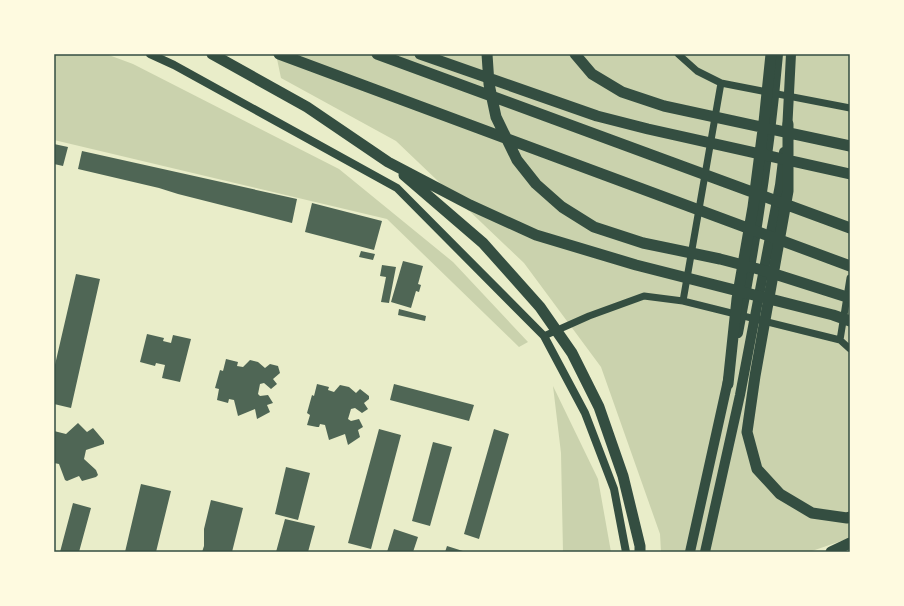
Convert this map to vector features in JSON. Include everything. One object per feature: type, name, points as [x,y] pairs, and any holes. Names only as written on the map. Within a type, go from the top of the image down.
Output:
[{"type":"highway","points":[[212,54],[307,107],[388,162],[483,243],[540,307],[572,353],[599,407],[625,483],[640,546],[640,552]]},
{"type":"highway","points":[[279,54],[850,266]]},
{"type":"highway","points":[[377,54],[850,228]]},
{"type":"highway","points":[[420,54],[596,116],[850,174]]},
{"type":"highway","points":[[487,54],[489,84],[496,117],[517,160],[536,184],[562,207],[594,226],[644,243],[720,259],[762,270],[850,298]]},
{"type":"highway","points":[[575,54],[592,74],[622,92],[664,106],[850,146]]},
{"type":"highway","points":[[728,384],[737,299],[753,207],[771,54]]},
{"type":"highway","points":[[788,124],[788,191],[755,376],[747,432],[757,469],[780,494],[812,513],[846,518],[850,517]]},
{"type":"highway","points":[[388,162],[470,205],[536,234],[636,265],[833,315],[850,321]]},
{"type":"highway","points":[[831,552],[850,543]]},
{"type":"main road","points":[[150,54],[181,69],[397,188],[544,336],[584,413],[614,489],[626,552]]},
{"type":"main road","points":[[690,552],[728,384],[764,182],[774,102],[778,54]]},
{"type":"main road","points":[[705,552],[741,387],[780,185],[788,124],[791,54]]},
{"type":"street","points":[[678,54],[697,71],[721,83],[850,108]]},
{"type":"street","points":[[684,301],[721,83]]},
{"type":"street","points":[[840,340],[850,278]]},
{"type":"street","points":[[544,336],[589,316],[644,296],[684,301],[840,340],[850,349]]},
{"type":"green space","points":[[54,54],[106,54],[133,64],[339,169],[453,262],[528,342],[519,347],[387,219],[54,140]]},
{"type":"green space","points":[[276,54],[850,54],[850,538],[809,552],[661,552],[660,534],[601,367],[524,263],[396,141],[281,78]]},
{"type":"green space","points":[[553,386],[598,479],[611,552],[563,552],[561,453]]},
{"type":"building","points":[[54,144],[68,147],[63,166],[54,164]]},
{"type":"building","points":[[82,151],[297,199],[292,223],[159,188],[78,169]]},
{"type":"building","points":[[312,203],[382,221],[374,250],[305,232]]},
{"type":"building","points":[[361,251],[375,254],[373,260],[359,257]]},
{"type":"building","points":[[403,261],[423,266],[418,284],[421,285],[419,292],[416,291],[411,308],[391,302]]},
{"type":"building","points":[[382,265],[396,267],[389,303],[381,302],[386,277],[380,276]]},
{"type":"building","points":[[76,274],[100,279],[71,408],[54,404],[54,369]]},
{"type":"building","points":[[399,309],[426,316],[425,321],[398,315]]},
{"type":"building","points":[[147,334],[164,338],[163,341],[171,343],[173,335],[191,339],[180,382],[162,378],[165,365],[156,363],[155,366],[140,362]]},
{"type":"building","points":[[226,359],[238,362],[237,366],[243,367],[250,360],[258,362],[265,368],[270,364],[278,366],[280,373],[273,379],[277,384],[271,389],[264,383],[260,384],[258,394],[260,396],[268,395],[273,403],[267,405],[270,412],[257,419],[255,409],[238,416],[234,400],[229,399],[228,403],[217,400],[219,389],[215,388],[220,370],[223,371]]},
{"type":"building","points":[[317,384],[329,387],[328,390],[334,392],[340,385],[349,387],[356,393],[360,389],[369,396],[369,399],[364,403],[368,409],[362,413],[355,408],[351,409],[348,419],[351,421],[359,419],[363,427],[358,430],[360,437],[348,445],[345,434],[329,440],[325,425],[320,424],[319,427],[317,427],[307,425],[310,415],[307,413]]},
{"type":"building","points":[[394,384],[474,405],[469,421],[390,400]]},
{"type":"building","points":[[78,423],[87,432],[93,428],[104,441],[104,444],[86,450],[84,459],[96,470],[98,475],[96,477],[82,481],[79,476],[67,481],[65,480],[59,464],[54,463],[54,431],[66,434]]},
{"type":"building","points":[[379,429],[401,435],[371,549],[348,543]]},
{"type":"building","points":[[494,429],[509,434],[479,539],[464,534]]},
{"type":"building","points":[[433,442],[452,447],[430,526],[412,521]]},
{"type":"building","points":[[286,467],[310,473],[298,520],[275,514]]},
{"type":"building","points":[[141,484],[171,491],[156,552],[125,552]]},
{"type":"building","points":[[211,500],[243,508],[232,552],[202,552],[204,546],[204,529]]},
{"type":"building","points":[[73,503],[91,508],[79,552],[60,552]]},
{"type":"building","points":[[285,519],[315,526],[308,552],[276,552]]},
{"type":"building","points":[[394,529],[418,537],[413,552],[387,552]]},
{"type":"building","points":[[447,546],[466,552],[445,552]]}]
